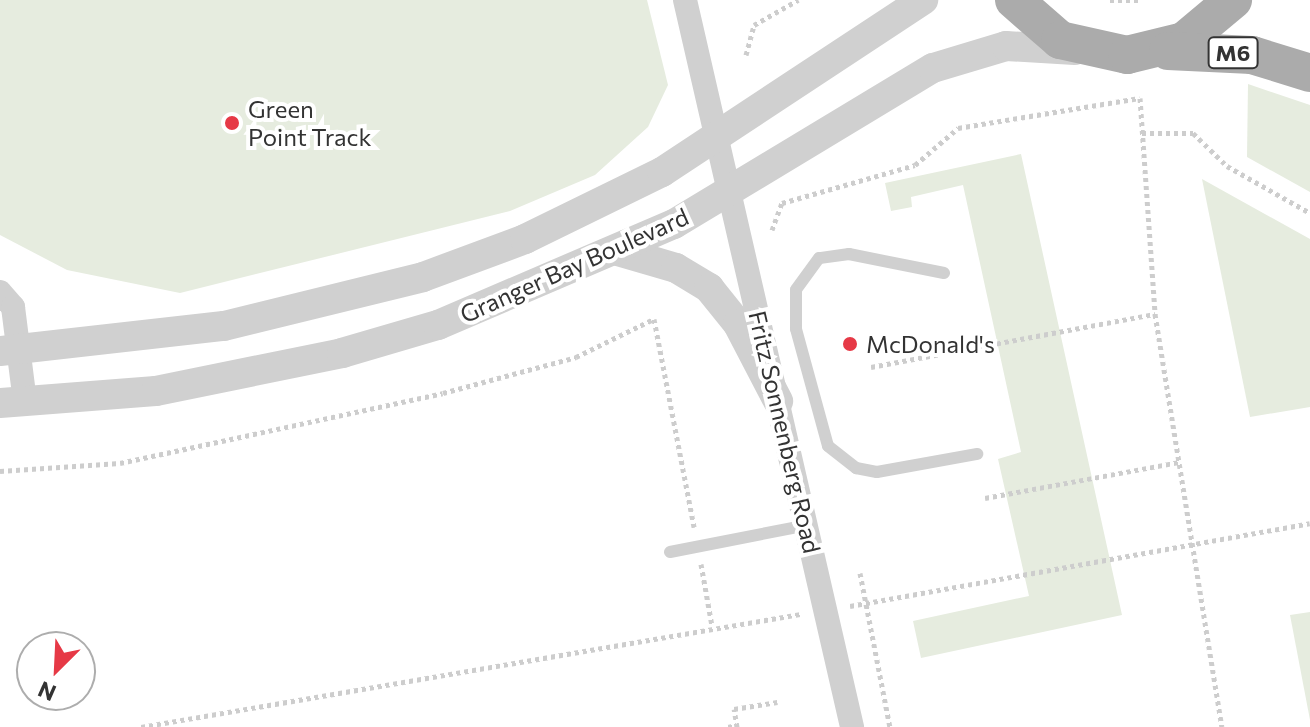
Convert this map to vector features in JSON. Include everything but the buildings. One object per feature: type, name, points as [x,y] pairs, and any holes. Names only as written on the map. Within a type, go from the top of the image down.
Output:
[{"type":"main road","name":"M6","points":[[1014,0],[1043,29],[1089,51],[1252,55],[1310,73]]},
{"type":"main road","name":"M6","points":[[1153,52],[1195,34],[1233,0]]},
{"type":"street","name":"Fritz Sonnenberg Road","points":[[685,0],[852,727]]},
{"type":"street","name":"Granger Bay Boulevard","points":[[10,351],[224,326],[423,277],[595,208],[716,136],[923,0]]},
{"type":"street","name":"Granger Bay Boulevard","points":[[0,292],[13,307],[10,351],[12,402],[156,391],[342,353],[438,325],[618,251],[729,194],[768,164],[951,61],[1020,45],[1089,51]]},
{"type":"street","points":[[618,251],[676,268],[709,288],[738,324],[778,401]]},
{"type":"lane","points":[[944,273],[849,254],[819,258],[796,290],[796,329],[828,446],[856,468],[877,472],[977,454]]},
{"type":"lane","points":[[670,552],[807,525]]},
{"type":"path","points":[[746,55],[754,25],[798,0]]},
{"type":"path","points":[[1110,0],[1139,0]]},
{"type":"path","points":[[772,230],[782,203],[915,165],[958,128],[1140,98],[1155,314],[1222,727]]},
{"type":"path","points":[[1142,133],[1193,133],[1227,166],[1310,213]]},
{"type":"path","points":[[871,367],[1155,314]]},
{"type":"path","points":[[0,471],[120,463],[443,393],[576,357],[654,319],[712,626]]},
{"type":"path","points":[[985,498],[1179,462]]},
{"type":"path","points":[[141,727],[712,626],[827,610],[1310,523]]},
{"type":"path","points":[[860,573],[890,727]]},
{"type":"path","points":[[728,727],[737,726],[734,709],[777,702]]},
{"type":"shaded area","name":"Green Point Track","points":[[0,0],[647,0],[668,85],[648,127],[595,175],[510,211],[180,293],[67,270],[0,235]]},
{"type":"shaded area","points":[[1248,84],[1310,105],[1310,192],[1247,157]]},
{"type":"shaded area","points":[[1021,154],[1122,615],[921,658],[913,621],[1029,596],[998,459],[1021,452],[963,185],[911,197],[912,207],[891,211],[885,183]]},
{"type":"shaded area","points":[[1202,179],[1310,239],[1310,407],[1250,417]]},
{"type":"shaded area","points":[[1310,612],[1310,720],[1290,615]]},
{"type":"place","name":"Green Point Track","points":[[232,123]]},
{"type":"place","name":"McDonald's","points":[[850,344]]}]
